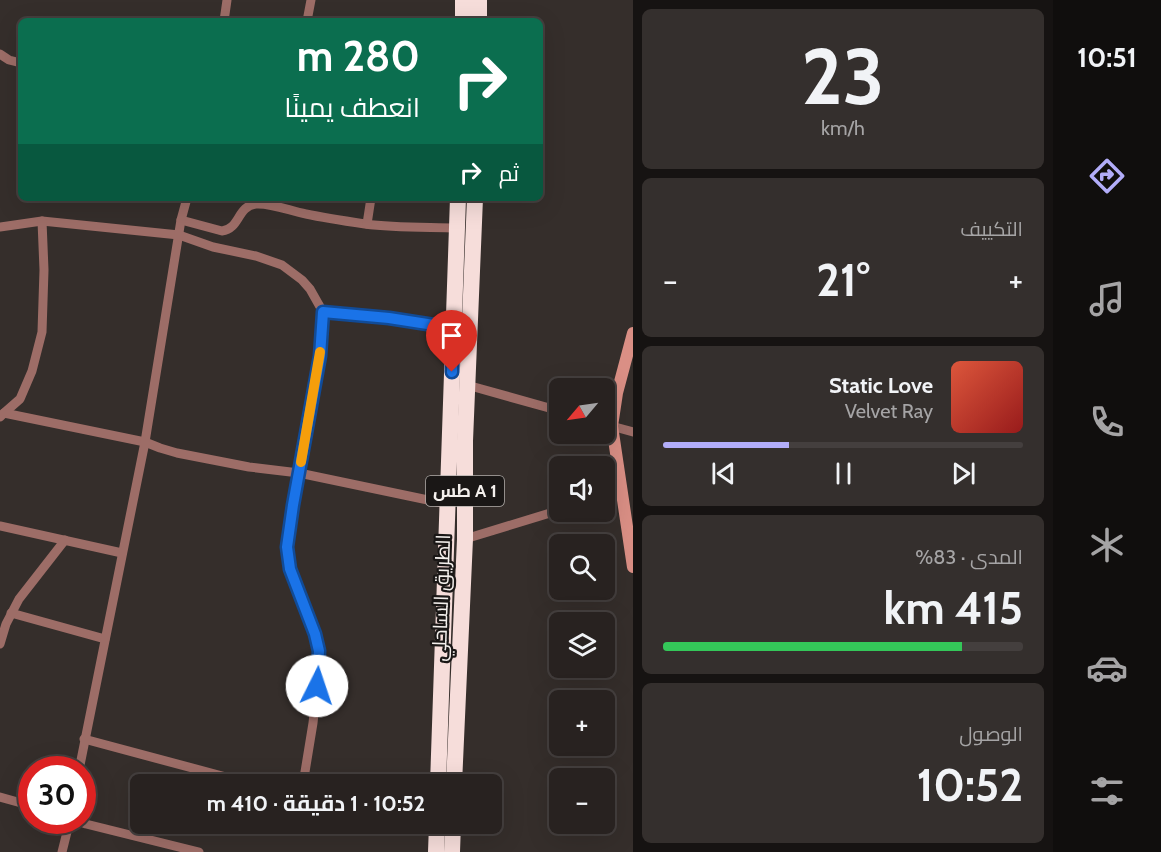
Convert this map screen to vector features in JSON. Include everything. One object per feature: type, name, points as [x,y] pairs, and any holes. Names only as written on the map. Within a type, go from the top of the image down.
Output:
[{"type":"highway","points":[[463,0],[463,18]]},
{"type":"highway","points":[[479,0],[479,18]]},
{"type":"highway","name":"الطريق الساحلي","points":[[438,774],[458,201]]},
{"type":"highway","name":"الطريق الساحلي","points":[[454,774],[465,539],[465,441],[475,201]]},
{"type":"highway","points":[[436,852],[437,834]]},
{"type":"highway","points":[[452,852],[453,834]]},
{"type":"street","points":[[224,18],[227,0]]},
{"type":"street","points":[[308,18],[311,0]]},
{"type":"street","points":[[0,54],[18,62]]},
{"type":"street","points":[[81,756],[145,442],[186,201]]},
{"type":"street","points":[[368,224],[371,201]]},
{"type":"street","points":[[182,220],[226,231],[231,229],[245,209],[251,205],[273,202],[305,214],[368,224],[457,228]]},
{"type":"street","points":[[2,415],[20,399],[32,371],[42,332],[44,270],[42,221]]},
{"type":"street","points":[[0,227],[42,221],[180,235],[213,247],[256,256],[282,265],[310,289],[323,312],[320,356],[287,547],[290,569],[315,634],[319,651],[313,723],[305,774]]},
{"type":"street","points":[[323,312],[389,318],[453,328]]},
{"type":"street","points":[[615,400],[633,333]]},
{"type":"street","points":[[467,384],[549,408]]},
{"type":"street","points":[[2,415],[145,442],[177,453],[299,473],[447,504]]},
{"type":"street","points":[[615,427],[633,432]]},
{"type":"street","points":[[612,444],[622,491],[633,567]]},
{"type":"street","points":[[615,493],[622,491]]},
{"type":"street","points":[[465,539],[549,513]]},
{"type":"street","points":[[0,526],[122,553]]},
{"type":"street","points":[[0,644],[11,613],[19,599],[65,540]]},
{"type":"street","points":[[11,613],[105,639]]},
{"type":"street","points":[[84,739],[215,774]]},
{"type":"street","points":[[0,797],[18,803]]},
{"type":"street","points":[[96,826],[199,852]]},
{"type":"street","points":[[62,852],[66,834]]},
{"type":"slow traffic","points":[[301,462],[320,352]]},
{"type":"route","points":[[317,686],[319,651],[315,634],[290,569],[287,547],[320,356],[323,312],[389,318],[453,328],[452,372]]}]
